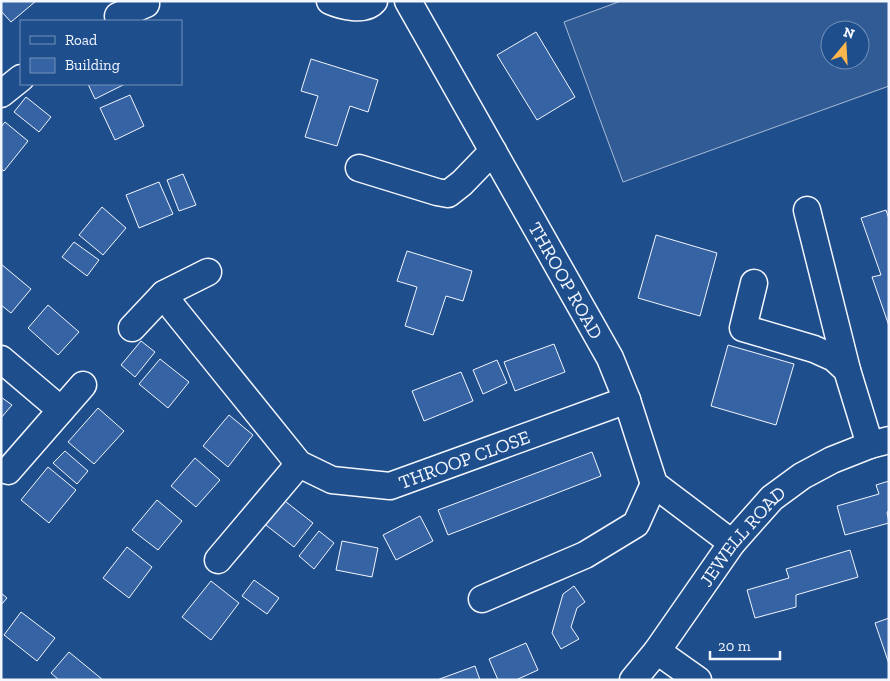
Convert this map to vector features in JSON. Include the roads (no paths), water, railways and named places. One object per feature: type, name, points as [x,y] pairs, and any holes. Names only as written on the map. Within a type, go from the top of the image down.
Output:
[{"type":"street","points":[[330,1],[336,4],[360,8],[371,5],[374,1]]},
{"type":"street","name":"THROOP ROAD","points":[[408,1],[610,358],[627,400],[654,484]]},
{"type":"street","points":[[115,20],[146,4]]},
{"type":"street","points":[[1,94],[20,79]]},
{"type":"street","points":[[359,168],[448,194],[462,183],[493,150]]},
{"type":"street","points":[[807,210],[847,370],[879,442]]},
{"type":"street","points":[[132,328],[164,294],[208,272]]},
{"type":"street","points":[[754,283],[743,328],[814,349],[834,358],[847,370]]},
{"type":"street","name":"THROOP CLOSE","points":[[164,294],[299,464],[332,480],[390,486],[627,400]]},
{"type":"street","points":[[1,359],[61,410]]},
{"type":"street","points":[[8,471],[83,385]]},
{"type":"street","name":"JEWELL ROAD","points":[[633,680],[657,651],[732,543],[772,498],[802,476],[832,460],[879,442]]},
{"type":"street","points":[[218,560],[299,464]]},
{"type":"street","points":[[482,599],[585,555],[636,524],[654,484],[732,543]]},
{"type":"street","points":[[657,651],[698,680]]}]
